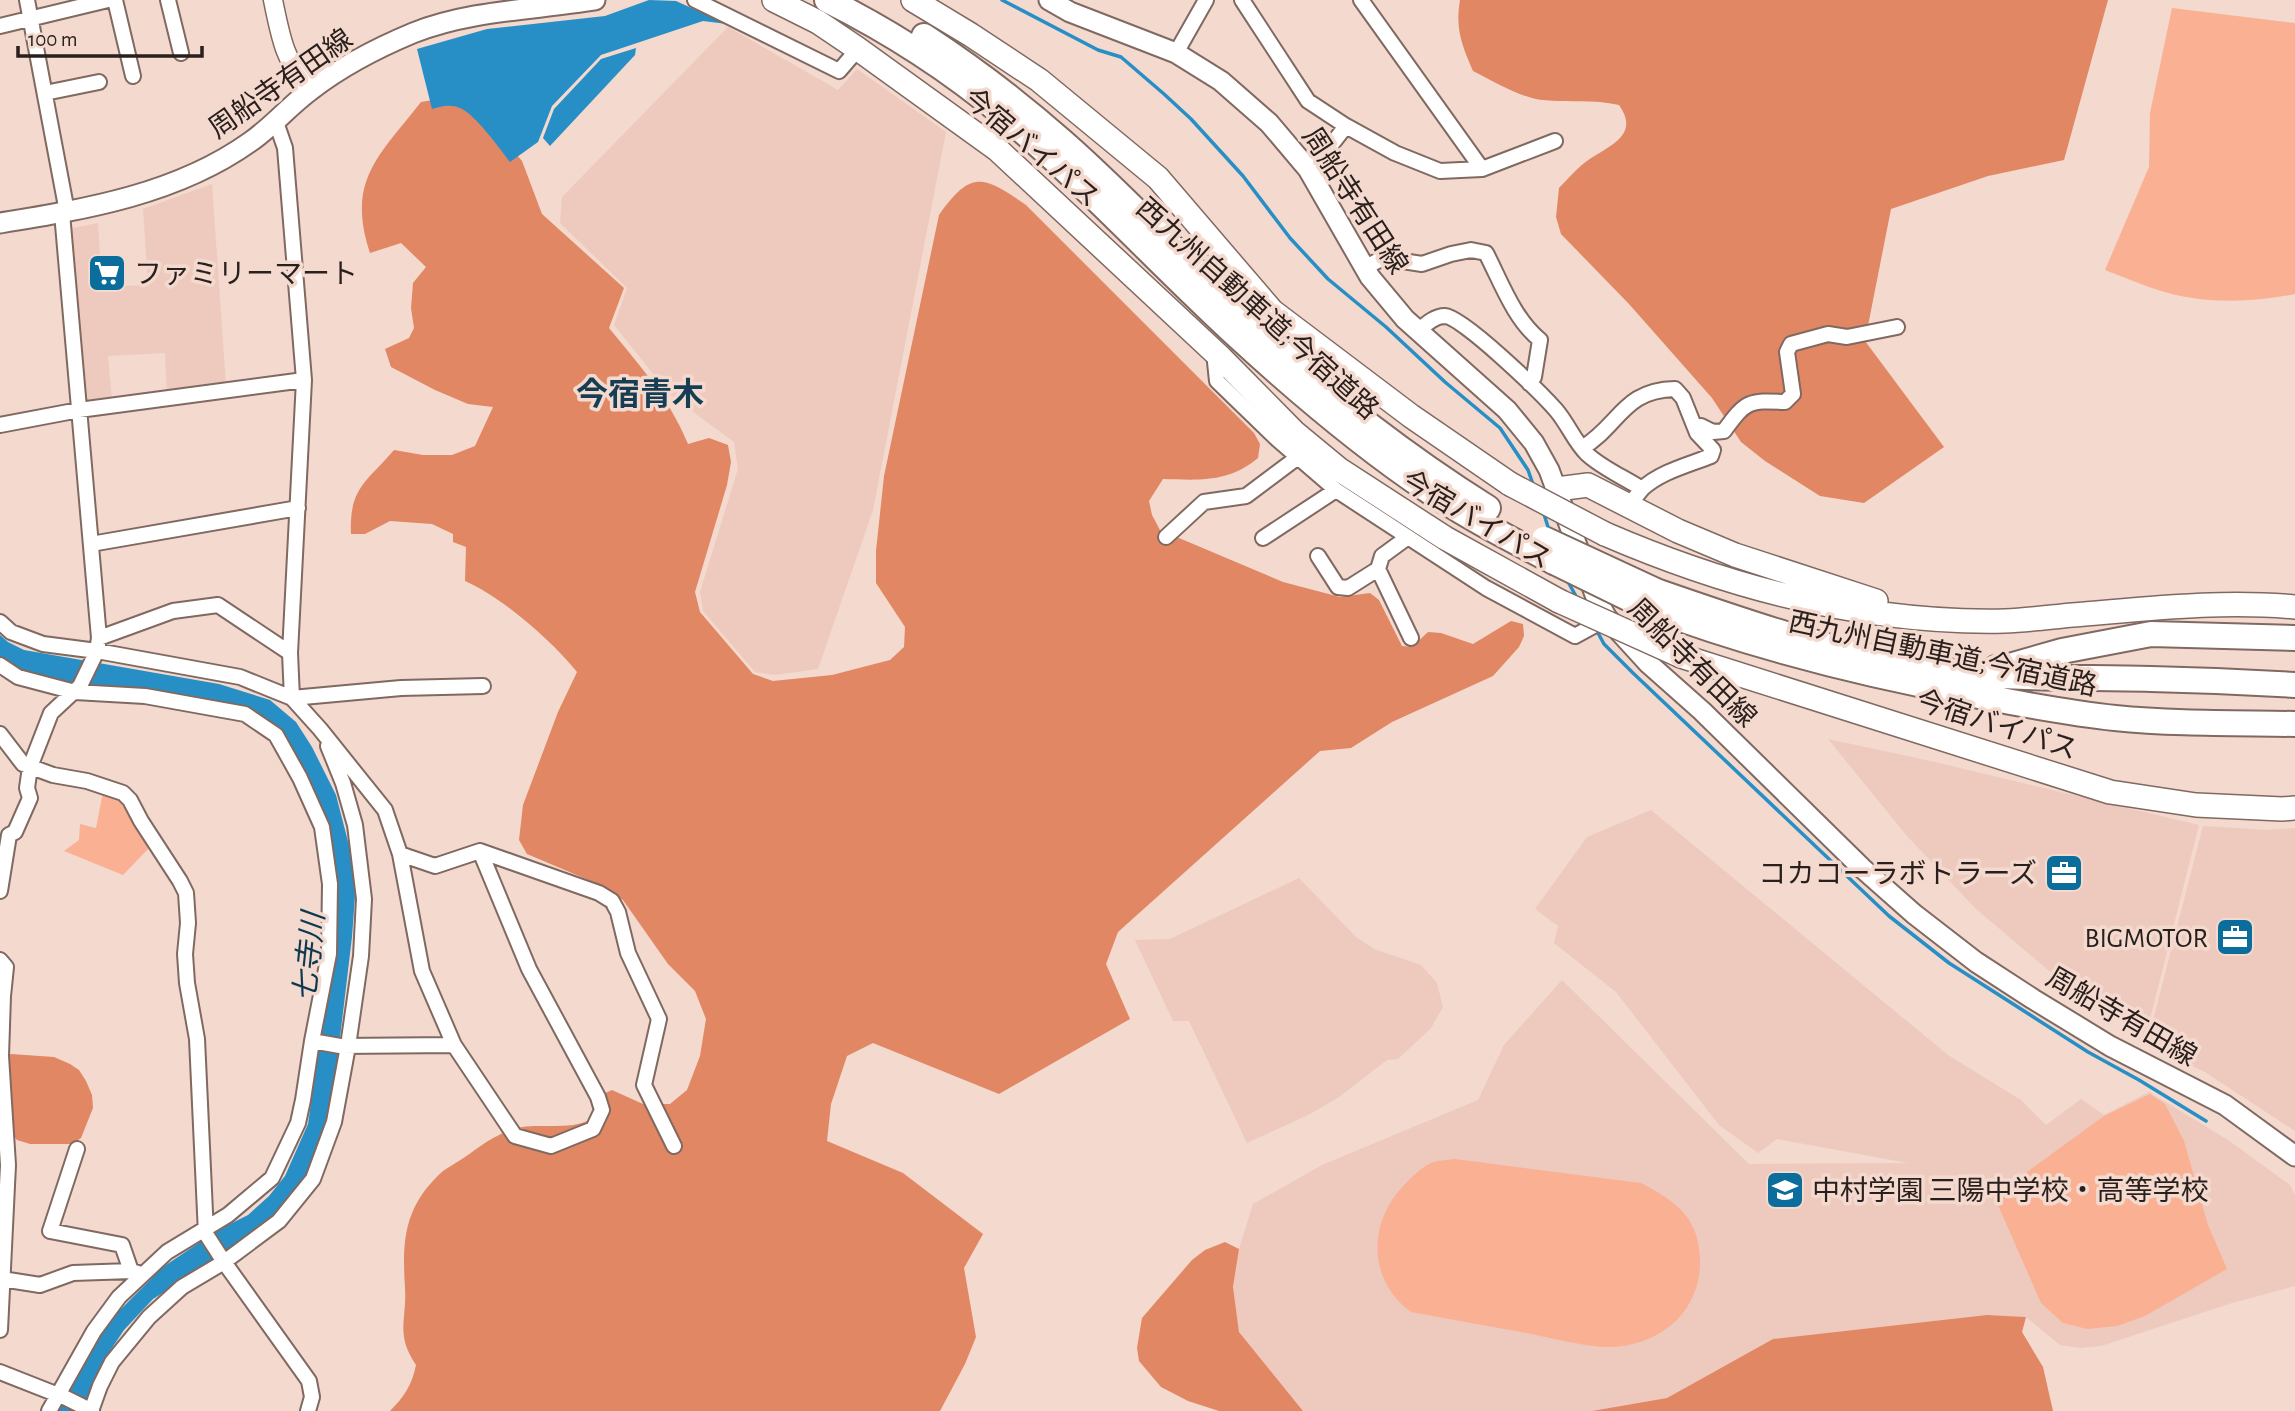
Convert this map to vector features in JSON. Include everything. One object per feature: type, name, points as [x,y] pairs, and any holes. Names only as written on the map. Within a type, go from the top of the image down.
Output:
[{"type":"highway","name":"今宿バイパス","points":[[774,0],[818,22],[998,150],[1221,358],[1294,432],[1340,470],[1445,538],[1559,601],[1681,656],[2110,792],[2196,805],[2295,808]]},
{"type":"highway","name":"西九州自動車道;今宿道路","points":[[827,0],[913,47],[1004,115],[1097,200],[1172,276],[1293,387],[1359,441],[1430,492],[1476,520],[1642,605],[1709,631],[1875,676],[1952,681],[1994,676],[2295,685]]},
{"type":"highway","name":"西九州自動車道;今宿道路","points":[[863,0],[921,33],[966,63],[1017,103],[1064,143],[1193,270],[1305,373],[1369,425],[1440,477],[1496,513],[1544,538],[1656,591],[1717,612],[1809,640],[1908,664],[1952,681],[2068,712],[2117,718],[2295,724]]},
{"type":"highway","name":"今宿バイパス","points":[[913,0],[971,34],[1039,80],[1158,178],[1272,311],[1411,416],[1510,484],[1605,534],[1652,555],[1793,598],[1870,612],[1933,619],[2006,621],[2237,604],[2295,607]]},
{"type":"highway","points":[[1557,489],[1588,485],[1635,497],[1678,531],[1735,555],[1877,601],[1925,609],[1967,612],[2171,607]]},
{"type":"highway","points":[[1717,612],[1833,632]]},
{"type":"highway","points":[[1952,681],[2062,651],[2151,634],[2295,638]]},
{"type":"highway","points":[[2024,652],[2062,651]]},
{"type":"main road","name":"周船寺有田線","points":[[0,223],[119,201],[191,175],[250,142],[309,91],[369,53],[414,33],[457,19],[595,0]]},
{"type":"main road","name":"周船寺有田線","points":[[1049,0],[1070,12],[1176,53],[1221,81],[1269,123],[1308,169],[1364,268],[1405,320],[1507,410],[1534,443],[1557,489],[1597,600],[1607,618],[1649,664],[1702,711],[1862,868],[1914,914],[1976,961],[2033,999],[2110,1046],[2225,1105],[2295,1156]]},
{"type":"street","points":[[0,891],[4,833],[15,832],[30,798],[26,788],[30,767],[51,713],[78,689],[96,648],[91,544],[64,212],[27,0]]},
{"type":"street","points":[[0,26],[108,0]]},
{"type":"street","points":[[115,0],[133,76]]},
{"type":"street","points":[[168,0],[181,52]]},
{"type":"street","points":[[272,0],[284,50],[309,91]]},
{"type":"street","points":[[695,0],[839,71],[858,49]]},
{"type":"street","points":[[1176,53],[1206,0]]},
{"type":"street","points":[[1242,0],[1308,101],[1395,153],[1440,171],[1482,169],[1555,141]]},
{"type":"street","points":[[1361,0],[1482,169]]},
{"type":"street","points":[[45,93],[99,82]]},
{"type":"street","points":[[276,122],[285,148],[304,380],[290,653],[292,698]]},
{"type":"street","points":[[1308,169],[1321,158],[1346,126]]},
{"type":"street","points":[[1364,268],[1383,258],[1422,264],[1471,250],[1486,253],[1518,314],[1530,332],[1541,340],[1534,377],[1529,383]]},
{"type":"street","points":[[1417,332],[1431,320],[1445,316],[1481,339],[1557,411],[1582,448],[1589,456],[1635,497],[1648,483],[1670,471],[1711,456],[1713,450],[1695,428],[1683,398],[1675,389],[1655,389],[1634,400],[1592,442],[1582,448]]},
{"type":"street","points":[[1695,428],[1701,426],[1713,432],[1724,432],[1741,409],[1755,401],[1785,402],[1793,394],[1787,352],[1791,344],[1828,334],[1847,337],[1897,327]]},
{"type":"street","points":[[1221,358],[1215,362],[1217,381],[1336,490],[1486,589],[1575,636],[1607,618]]},
{"type":"street","points":[[0,425],[79,410],[304,380]]},
{"type":"street","points":[[1166,537],[1203,502],[1246,496],[1298,457]]},
{"type":"street","points":[[1263,538],[1336,490]]},
{"type":"street","points":[[91,544],[298,508]]},
{"type":"street","points":[[1318,556],[1338,587],[1348,588],[1377,569],[1382,555],[1408,537]]},
{"type":"street","points":[[1377,569],[1410,638]]},
{"type":"street","points":[[96,648],[173,611],[218,606],[290,653]]},
{"type":"street","points":[[0,622],[11,632],[43,644],[96,648],[240,677],[292,698],[385,810],[400,854],[422,971],[454,1045],[515,1136],[551,1146],[593,1129],[602,1110],[598,1097],[529,969],[481,851]]},
{"type":"street","points":[[0,665],[18,677],[78,689],[145,696],[244,714],[275,735],[300,778],[322,827],[330,884],[329,954],[298,1124],[272,1178],[247,1201],[206,1230],[136,1273],[94,1331],[62,1396],[49,1411]]},
{"type":"street","points":[[292,698],[401,688],[483,686]]},
{"type":"street","points":[[0,1372],[62,1396],[89,1410],[112,1362],[149,1317],[182,1287],[279,1221],[313,1179],[334,1122],[344,1046],[361,956],[364,900],[355,825],[343,783],[320,729]]},
{"type":"street","points":[[0,734],[23,764],[53,775],[87,781],[123,793],[130,800],[186,893],[188,923],[185,954],[197,1039],[206,1230],[222,1260],[309,1381],[312,1397],[308,1411]]},
{"type":"street","points":[[400,854],[435,866],[481,851],[599,893],[612,901],[618,912],[628,953],[659,1019],[644,1085],[674,1146]]},
{"type":"street","points":[[0,960],[6,967],[1,996],[1,1056],[8,1165],[3,1197],[0,1330]]},
{"type":"street","points":[[314,1041],[344,1046],[454,1045]]},
{"type":"street","points":[[77,1149],[50,1231],[122,1245],[136,1273]]},
{"type":"street","points":[[2,1279],[40,1284],[73,1273],[136,1273]]},
{"type":"shaded area","points":[[1460,0],[2108,0],[2064,160],[1988,176],[1891,209],[1865,341],[1944,447],[1864,503],[1820,496],[1765,461],[1741,442],[1712,398],[1629,304],[1561,234],[1556,217],[1559,188],[1583,164],[1619,139],[1626,125],[1619,105],[1534,99],[1473,71],[1460,37]]},
{"type":"shaded area","points":[[2172,8],[2295,23],[2295,294],[2245,300],[2194,298],[2161,291],[2105,270],[2149,167],[2150,113]]},
{"type":"shaded area","points":[[728,27],[838,90],[857,69],[946,132],[873,510],[818,669],[774,675],[755,672],[703,611],[700,592],[738,469],[734,442],[670,395],[614,325],[627,288],[560,223],[562,197]]},
{"type":"shaded area","points":[[445,98],[494,128],[522,161],[542,214],[624,288],[609,328],[663,397],[688,444],[709,438],[728,445],[731,462],[727,485],[695,592],[700,612],[753,674],[773,681],[832,675],[890,660],[904,647],[905,627],[876,583],[876,551],[884,476],[939,215],[960,190],[978,182],[999,188],[1026,205],[1254,433],[1260,444],[1258,458],[1236,472],[1213,478],[1163,479],[1149,501],[1152,515],[1160,530],[1283,582],[1340,597],[1370,593],[1379,600],[1402,646],[1412,647],[1428,632],[1441,633],[1473,644],[1511,621],[1523,624],[1524,636],[1519,647],[1493,676],[1392,722],[1351,748],[1320,751],[1118,932],[1106,964],[1130,1019],[999,1094],[873,1043],[847,1056],[831,1104],[827,1141],[903,1173],[983,1234],[964,1268],[976,1337],[940,1411],[390,1411],[407,1390],[416,1365],[406,1345],[403,1327],[405,1239],[413,1211],[430,1184],[443,1171],[506,1132],[522,1127],[567,1126],[590,1119],[598,1108],[601,1095],[612,1090],[643,1104],[670,1104],[687,1090],[700,1056],[706,1019],[695,991],[668,964],[623,900],[586,879],[527,854],[519,840],[523,805],[558,712],[577,672],[526,621],[495,598],[465,581],[466,547],[453,542],[453,534],[432,524],[390,521],[365,534],[351,534],[351,518],[357,495],[368,478],[394,450],[423,455],[452,455],[475,446],[493,407],[468,404],[391,367],[385,349],[409,338],[414,328],[411,308],[413,283],[426,267],[401,243],[370,253],[364,228],[362,206],[365,187],[380,154],[421,102]]},
{"type":"shaded area","points":[[212,184],[226,385],[167,393],[165,353],[108,356],[112,400],[83,404],[68,229],[98,223],[102,287],[148,285],[143,209]]},
{"type":"shaded area","name":"コカコーラボトラーズ","points":[[1828,739],[2199,825],[2144,1043],[2130,1034],[2130,1024],[2054,975],[1976,909],[1907,836]]},
{"type":"shaded area","points":[[103,792],[119,795],[150,847],[123,875],[64,851],[79,840],[80,824],[96,828]]},
{"type":"shaded area","name":"中村学園 三陽中学校・高等学校","points":[[1651,810],[1948,1055],[2021,1100],[2046,1125],[2081,1099],[2104,1115],[2149,1092],[2228,1140],[2290,1185],[2295,1195],[2295,1286],[2232,1303],[2101,1346],[2081,1348],[2060,1345],[2026,1317],[1987,1315],[1773,1339],[1667,1398],[1592,1411],[1303,1411],[1239,1332],[1233,1287],[1239,1249],[1253,1204],[1322,1165],[1478,1100],[1504,1045],[1562,980],[1749,1164],[1908,1163],[1777,1139],[1758,1153],[1719,1125],[1616,992],[1554,943],[1558,926],[1535,909],[1587,837]]},
{"type":"shaded area","name":"BIGMOTOR","points":[[2203,826],[2267,830],[2295,828],[2295,1131],[2205,1072],[2147,1044]]},
{"type":"shaded area","points":[[1299,878],[1356,937],[1374,949],[1421,965],[1437,983],[1443,1007],[1431,1028],[1398,1059],[1387,1060],[1339,1097],[1310,1114],[1247,1143],[1189,1021],[1173,1021],[1135,940],[1170,939]]},
{"type":"shaded area","points":[[11,1054],[54,1057],[79,1070],[92,1095],[93,1108],[81,1138],[72,1144],[30,1144],[17,1140],[11,1133],[0,1061]]},
{"type":"shaded area","points":[[2150,1094],[2165,1104],[2184,1141],[2208,1225],[2227,1269],[2145,1316],[2117,1326],[2087,1329],[2063,1323],[2041,1303],[1994,1196],[2104,1116]]},
{"type":"shaded area","points":[[1455,1159],[1641,1183],[1665,1197],[1684,1213],[1696,1234],[1700,1262],[1698,1281],[1692,1298],[1672,1325],[1657,1335],[1624,1346],[1605,1347],[1411,1312],[1386,1284],[1380,1268],[1379,1233],[1392,1200],[1411,1178],[1430,1164]]},
{"type":"shaded area","points":[[1225,1242],[1239,1249],[1233,1287],[1239,1332],[1303,1411],[1219,1411],[1188,1401],[1161,1387],[1139,1361],[1137,1348],[1142,1318],[1192,1260],[1205,1250]]},
{"type":"shaded area","points":[[1987,1315],[2026,1317],[2022,1332],[2043,1367],[2053,1411],[1592,1411],[1667,1398],[1773,1339]]},
{"type":"water","points":[[649,0],[676,1],[727,24],[703,21],[601,55],[552,106],[538,142],[510,162],[487,132],[466,112],[449,106],[432,109],[417,49],[487,29],[605,16]]},
{"type":"water","points":[[636,48],[635,55],[550,146],[543,138],[554,109],[601,59]]},
{"type":"water","points":[[0,635],[24,650],[219,684],[270,700],[296,722],[312,747],[336,795],[352,857],[355,896],[352,937],[336,1071],[325,1124],[303,1182],[277,1216],[230,1251],[153,1299],[124,1330],[106,1357],[82,1411],[57,1411],[94,1340],[112,1318],[163,1267],[218,1230],[248,1215],[269,1196],[285,1176],[308,1124],[335,933],[309,781],[282,736],[264,720],[61,681],[20,670],[0,658]]},
{"type":"waterway","points":[[1002,0],[1098,50],[1121,57],[1164,94],[1243,176],[1290,238],[1328,279],[1500,428],[1528,470],[1534,487]]},
{"type":"waterway","points":[[1543,511],[1549,530]]},
{"type":"waterway","points":[[1567,580],[1577,598]]},
{"type":"waterway","points":[[1598,633],[1604,644],[1633,673],[1889,916],[1949,963],[2088,1052],[2206,1121]]},
{"type":"place","name":"ファミリーマート","points":[[107,273]]},
{"type":"place","name":"コカコーラボトラーズ","points":[[2064,873]]},
{"type":"place","name":"BIGMOTOR","points":[[2235,937]]},
{"type":"place","name":"中村学園 三陽中学校・高等学校","points":[[1785,1190]]},
{"type":"district","name":"今宿青木","points":[[640,394]]},
{"type":"water label","name":"七寺川","points":[[309,957]]}]
